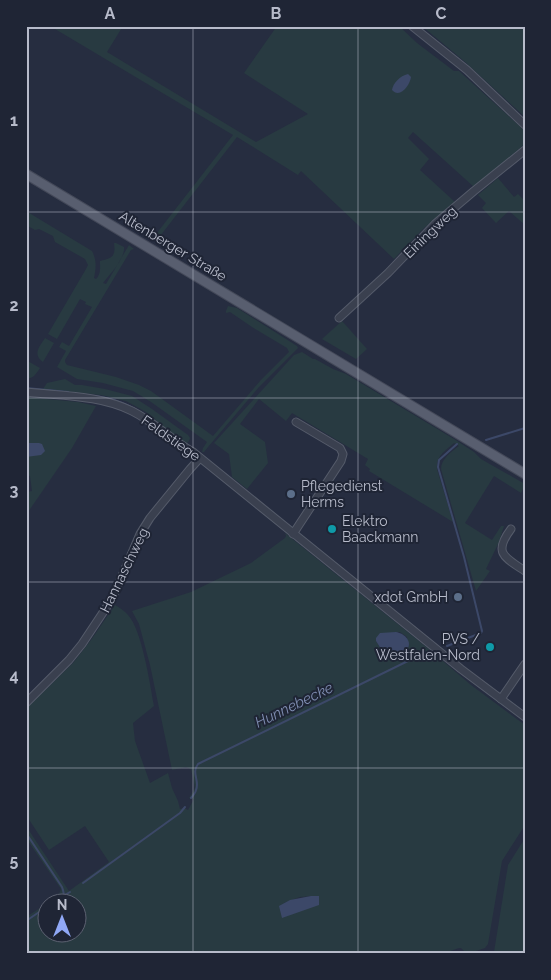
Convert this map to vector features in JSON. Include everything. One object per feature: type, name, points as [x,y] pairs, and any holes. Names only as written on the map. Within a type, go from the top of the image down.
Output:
[{"type":"main road","name":"Altenberger Straße","points":[[26,174],[525,474]]},
{"type":"street","points":[[412,26],[467,70],[525,125]]},
{"type":"street","name":"Einingweg","points":[[339,318],[388,273],[435,224],[525,150]]},
{"type":"street","name":"Feldstiege","points":[[26,392],[89,399],[122,407],[139,415],[200,458],[461,669],[525,716]]},
{"type":"street","points":[[293,534],[341,461],[343,454],[340,448],[296,422]]},
{"type":"street","name":"Hannaschweg","points":[[26,703],[79,648],[112,599],[133,550],[150,518],[200,458]]},
{"type":"street","points":[[511,529],[502,546],[503,553],[507,559],[525,570]]},
{"type":"street","points":[[501,699],[525,664]]},
{"type":"shaded area","points":[[50,26],[123,26],[107,52],[256,142],[308,114],[244,73],[277,26],[399,26],[417,43],[454,71],[459,71],[525,131],[525,144],[474,187],[413,132],[408,138],[429,159],[420,170],[455,202],[423,229],[394,259],[301,171],[298,175],[237,137],[157,240],[153,238],[233,135]]},
{"type":"shaded area","points":[[422,26],[525,26],[525,117],[464,61]]},
{"type":"shaded area","points":[[498,178],[514,197],[518,194],[523,199],[525,197],[525,225],[509,211],[496,223],[482,208],[486,203],[478,195]]},
{"type":"shaded area","points":[[26,211],[92,251],[96,268],[94,278],[96,279],[99,273],[100,261],[110,258],[114,254],[114,243],[124,247],[121,258],[129,245],[134,249],[131,250],[65,360],[67,365],[116,377],[139,385],[151,391],[213,436],[260,381],[289,352],[287,348],[230,312],[226,313],[228,306],[237,308],[298,348],[259,387],[204,452],[202,452],[207,442],[133,391],[103,383],[77,379],[57,367],[66,351],[59,347],[62,342],[69,346],[92,307],[80,299],[57,339],[48,334],[88,265],[85,259],[55,242],[53,236],[26,225]],"holes":[[[117,265],[106,284],[103,283],[113,271]]]},
{"type":"shaded area","points":[[342,321],[367,349],[356,359],[322,339]]},
{"type":"shaded area","points":[[45,338],[54,343],[43,362],[37,353]]},
{"type":"shaded area","points":[[302,352],[346,374],[454,439],[481,459],[525,484],[525,489],[521,493],[494,476],[465,523],[492,540],[501,526],[504,526],[499,542],[486,569],[490,571],[476,591],[441,469],[445,459],[459,446],[454,443],[444,451],[437,464],[453,522],[369,471],[370,469],[365,465],[368,459],[292,413],[286,421],[259,399],[240,424],[265,442],[268,463],[247,489],[232,477],[229,454],[214,443],[294,355]]},
{"type":"shaded area","points":[[26,360],[40,368],[33,377],[26,379]]},
{"type":"shaded area","points":[[65,379],[75,385],[105,389],[132,396],[188,435],[189,441],[186,444],[161,427],[146,412],[126,401],[101,395],[43,389],[47,383]]},
{"type":"shaded area","points":[[26,397],[78,402],[96,406],[72,448],[26,515],[26,492],[32,491],[30,476],[26,475]]},
{"type":"shaded area","points":[[285,533],[471,685],[525,725],[525,825],[502,861],[488,944],[485,948],[467,954],[459,948],[442,954],[26,954],[26,917],[38,909],[38,942],[88,942],[88,892],[60,892],[61,889],[26,838],[26,826],[69,891],[109,862],[85,826],[49,850],[26,815],[26,709],[73,663],[115,605],[119,607],[128,615],[137,632],[145,658],[154,706],[133,723],[135,741],[150,783],[168,773],[180,809],[188,810],[194,799],[189,798],[195,788],[191,769],[186,767],[172,770],[150,665],[139,624],[132,611],[191,592],[251,563],[285,538]],"holes":[[[400,632],[407,637],[408,646],[405,651],[393,656],[385,655],[376,641]],[[300,897],[319,897],[287,915],[284,903]]]},
{"type":"shaded area","points":[[525,838],[525,954],[494,954],[508,865]]},
{"type":"water","points":[[408,74],[411,77],[404,90],[398,93],[392,90],[397,80]]},
{"type":"water","points":[[26,443],[42,444],[45,451],[41,455],[26,457]]},
{"type":"water","points":[[396,632],[406,637],[409,642],[408,648],[394,656],[386,657],[376,638],[380,633]]},
{"type":"water","points":[[319,896],[319,905],[282,918],[279,906],[290,900]]},
{"type":"waterway","points":[[26,388],[68,392]]},
{"type":"waterway","points":[[96,396],[129,406],[159,424]]},
{"type":"waterway","name":"Hunnebecke","points":[[486,440],[525,428]]},
{"type":"waterway","name":"Hunnebecke","points":[[447,646],[482,631],[464,557],[438,467],[439,460],[457,444]]},
{"type":"waterway","name":"Hunnebecke","points":[[191,798],[197,787],[195,771],[198,764],[414,658],[433,651]]},
{"type":"waterway","name":"Hunnebecke","points":[[83,883],[180,813],[185,807]]},
{"type":"waterway","points":[[26,833],[62,887],[63,892]]},
{"type":"waterway","name":"Hunnebecke","points":[[26,921],[38,913]]},
{"type":"place","name":"Pflegedienst Herms","points":[[291,494]]},
{"type":"place","name":"Elektro Baackmann","points":[[332,529]]},
{"type":"place","name":"xdot GmbH","points":[[458,597]]},
{"type":"place","name":"PVS / Westfalen-Nord","points":[[490,647]]}]
